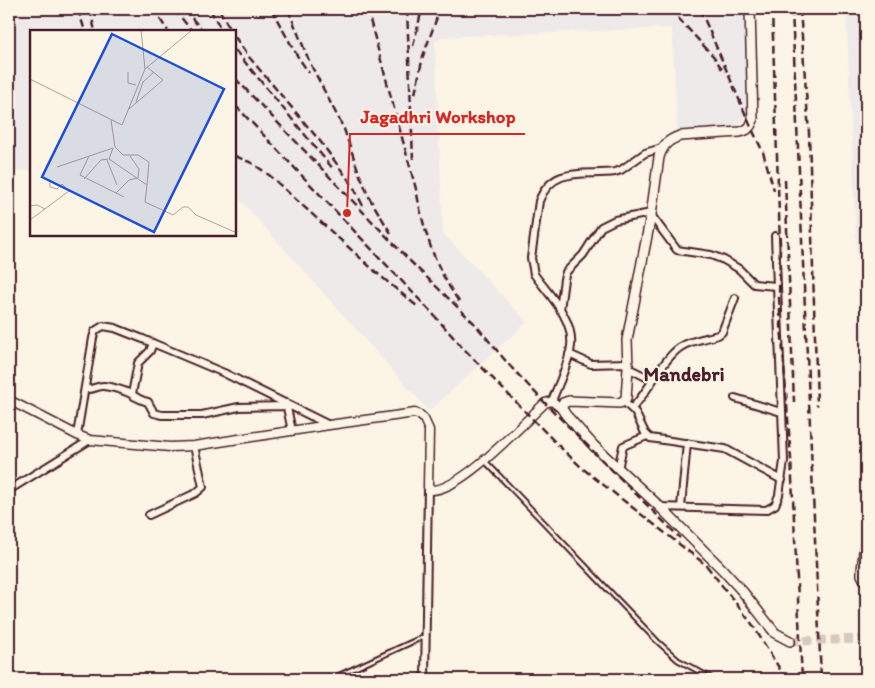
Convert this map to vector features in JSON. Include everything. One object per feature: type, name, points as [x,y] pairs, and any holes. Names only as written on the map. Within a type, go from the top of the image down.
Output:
[{"type":"main road","points":[[750,9],[753,120],[751,127],[747,130],[680,136],[667,142],[662,148],[659,157],[651,214],[627,340],[628,365],[624,402],[569,401],[563,403],[562,409],[578,430],[660,507],[733,581],[775,633],[790,641]]},
{"type":"main road","points":[[866,534],[862,570],[862,576],[866,582]]},
{"type":"street","points":[[552,401],[571,346],[569,330],[560,310],[534,274],[532,266],[531,258],[539,201],[543,192],[556,180],[566,175],[615,172],[646,153],[662,148]]},
{"type":"street","points":[[560,310],[566,272],[583,255],[601,227],[615,220],[651,214],[677,250],[717,257],[739,269],[754,284],[776,286]]},
{"type":"street","points":[[660,507],[771,508],[775,505],[782,480],[784,461],[776,286],[776,236]]},
{"type":"street","points":[[632,408],[641,399],[652,380],[683,345],[718,335],[722,332],[735,298]]},
{"type":"street","points":[[77,435],[93,338],[98,328],[103,326],[115,328],[224,373],[329,425]]},
{"type":"street","points":[[132,394],[138,363],[150,351],[153,343]]},
{"type":"street","points":[[569,354],[591,364],[628,365],[652,380]]},
{"type":"street","points":[[85,389],[93,390],[102,386],[132,394],[141,401],[148,402],[154,413],[162,415],[202,415],[239,407],[286,404]]},
{"type":"street","points":[[735,398],[782,412]]},
{"type":"street","points":[[9,400],[90,440],[170,447],[194,446],[410,413],[420,415],[428,424],[429,430],[425,679]]},
{"type":"street","points":[[552,401],[562,409]]},
{"type":"street","points":[[428,486],[434,491],[445,487],[471,471],[545,403],[552,401]]},
{"type":"street","points":[[624,402],[632,408],[647,436],[650,438],[725,449],[782,480]]},
{"type":"street","points":[[286,404],[292,430]]},
{"type":"street","points":[[618,469],[623,446],[647,436]]},
{"type":"street","points":[[9,490],[90,440]]},
{"type":"street","points":[[681,507],[688,443]]},
{"type":"street","points":[[149,515],[196,493],[203,487],[194,446]]},
{"type":"lane","points":[[485,460],[658,642],[678,660],[713,679]]},
{"type":"lane","points":[[332,679],[425,636]]},
{"type":"shaded area","points":[[9,9],[744,9],[749,114],[736,128],[677,130],[672,28],[442,37],[435,42],[443,233],[527,322],[429,411],[236,195],[236,30],[30,30],[30,170],[9,172]]},
{"type":"shaded area","points":[[846,9],[866,9],[866,445],[865,445]]},
{"type":"tunnel","points":[[790,641],[866,639]]},
{"type":"railway","points":[[78,9],[85,30]]},
{"type":"railway","points":[[90,9],[95,30]]},
{"type":"railway","points":[[153,9],[167,30]]},
{"type":"railway","points":[[174,9],[191,30]]},
{"type":"railway","points":[[184,9],[202,30]]},
{"type":"railway","points":[[210,9],[221,30]]},
{"type":"railway","points":[[219,9],[230,30]]},
{"type":"railway","points":[[271,9],[309,73]]},
{"type":"railway","points":[[288,9],[310,63],[344,129],[370,199],[392,235]]},
{"type":"railway","points":[[367,9],[431,248],[443,276],[460,303]]},
{"type":"railway","points":[[407,9],[413,159]]},
{"type":"railway","points":[[413,46],[422,9]]},
{"type":"railway","points":[[415,94],[423,56],[440,9]]},
{"type":"railway","points":[[670,9],[714,57],[722,69]]},
{"type":"railway","points":[[700,9],[763,152],[774,190]]},
{"type":"railway","points":[[772,9],[780,244],[779,298],[791,459],[802,679]]},
{"type":"railway","points":[[792,9],[821,679]]},
{"type":"railway","points":[[800,9],[809,133],[817,406]]},
{"type":"railway","points":[[236,38],[249,57],[320,141],[353,186],[364,208]]},
{"type":"railway","points":[[236,51],[334,170]]},
{"type":"railway","points":[[236,79],[411,262],[474,323],[510,366],[545,403],[680,538]]},
{"type":"railway","points":[[236,106],[461,346],[555,442],[582,468],[706,565],[752,624],[786,679]]},
{"type":"railway","points":[[236,156],[252,163],[269,175],[378,274],[418,307]]},
{"type":"railway","points":[[785,180],[794,402]]},
{"type":"place","name":"Jagadhri Workshop","points":[[347,213]]},
{"type":"district","name":"Mandebri","points":[[684,374]]}]
